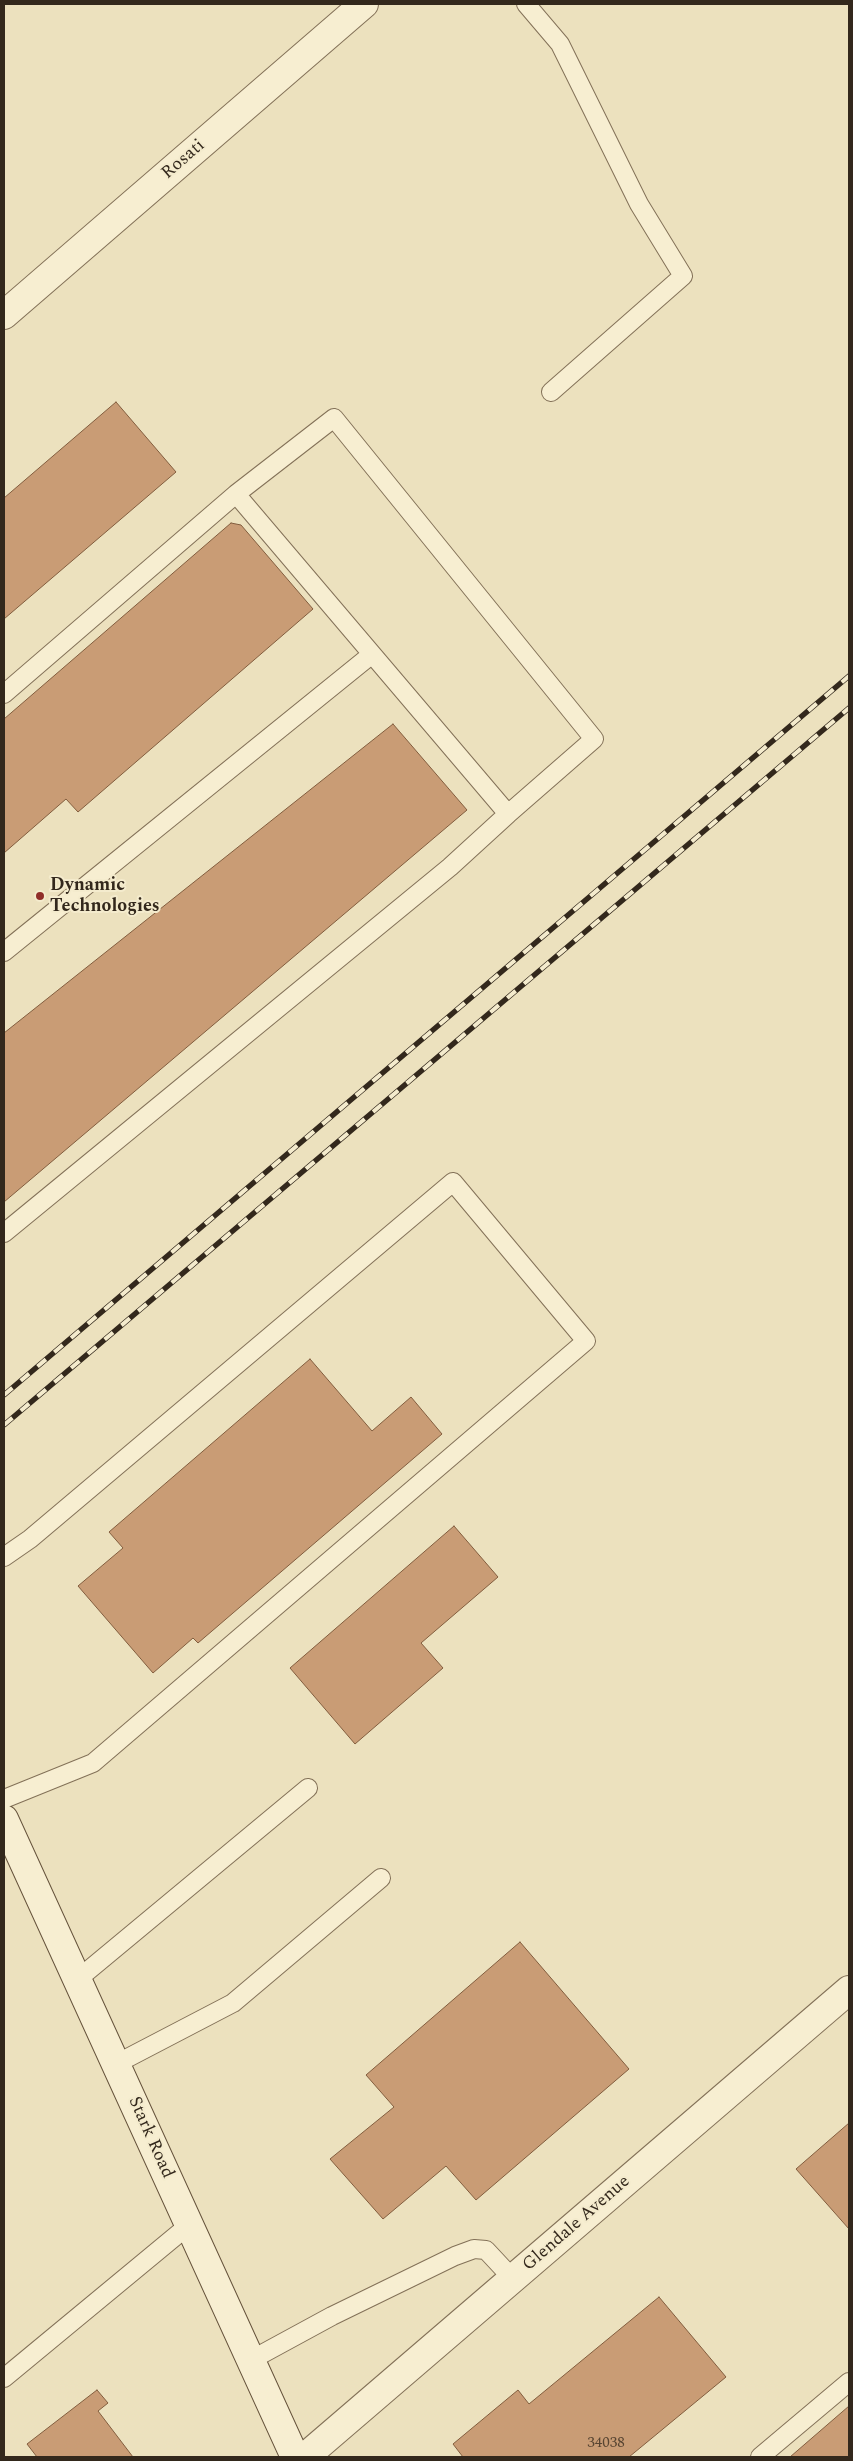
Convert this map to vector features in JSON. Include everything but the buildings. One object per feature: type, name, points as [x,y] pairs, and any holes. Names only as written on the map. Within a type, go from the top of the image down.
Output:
[{"type":"street","name":"Rosati","points":[[4,315],[364,4]]},
{"type":"street","name":"Stark Road","points":[[4,1818],[295,2457]]},
{"type":"street","name":"Glendale Avenue","points":[[305,2457],[849,1990]]},
{"type":"lane","points":[[526,4],[560,44],[639,204],[683,276],[551,392]]},
{"type":"lane","points":[[4,694],[236,494],[334,418],[594,739],[442,873],[4,1233]]},
{"type":"lane","points":[[236,494],[508,814]]},
{"type":"lane","points":[[4,952],[371,655]]},
{"type":"lane","points":[[4,1557],[30,1539],[454,1182],[586,1341],[93,1764],[4,1799]]},
{"type":"lane","points":[[78,1979],[308,1788]]},
{"type":"lane","points":[[116,2064],[233,2003],[381,1878]]},
{"type":"lane","points":[[4,2378],[190,2225]]},
{"type":"lane","points":[[251,2360],[332,2316],[455,2256],[474,2249],[486,2250],[513,2279]]},
{"type":"lane","points":[[760,2457],[849,2382]]},
{"type":"railway","points":[[4,1395],[849,676]]},
{"type":"railway","points":[[4,1425],[849,708]]},
{"type":"place","name":"Dynamic Technologies","points":[[40,896]]}]
